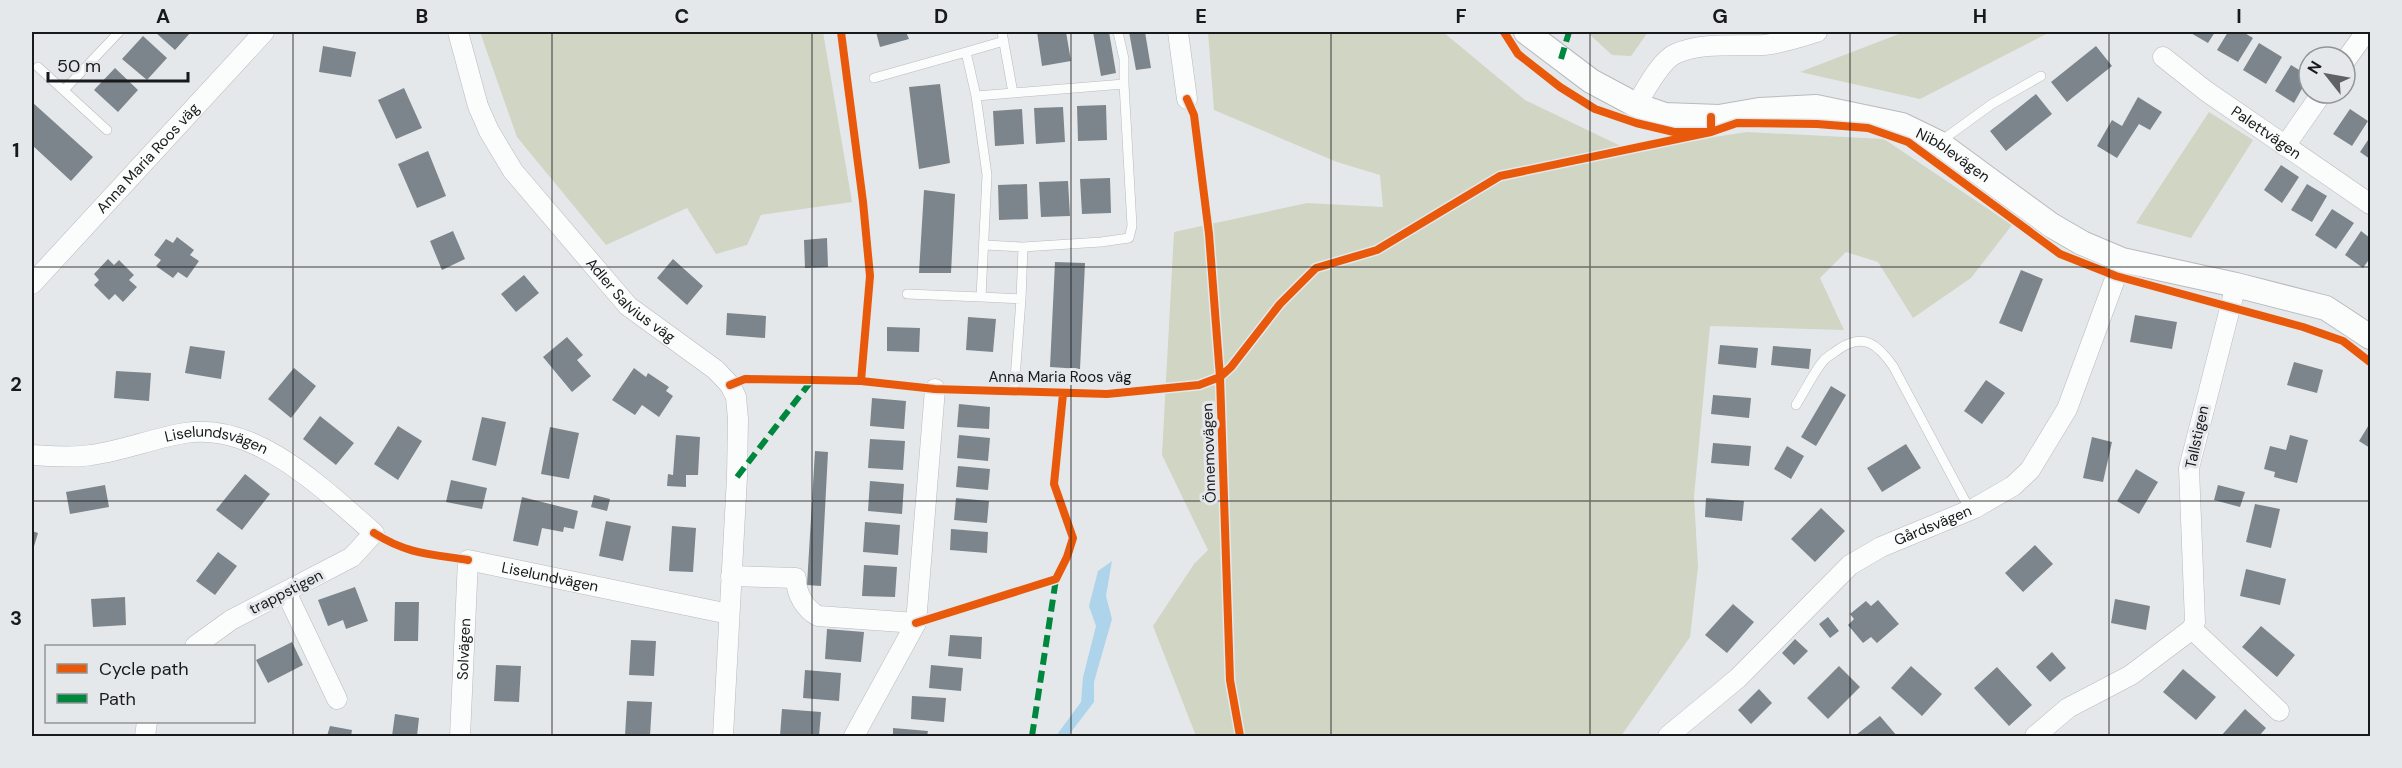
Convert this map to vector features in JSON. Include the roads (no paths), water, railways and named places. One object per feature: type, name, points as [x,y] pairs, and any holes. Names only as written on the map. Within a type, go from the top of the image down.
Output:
[{"type":"street","name":"Anna Maria Roos väg","points":[[32,284],[264,32]]},
{"type":"street","name":"Adler Salvius väg","points":[[458,32],[478,106],[489,131],[513,171],[628,306],[716,370],[730,385],[736,397],[738,419],[723,736]]},
{"type":"street","points":[[1178,32],[1187,99]]},
{"type":"street","name":"Nibblevägen","points":[[1526,32],[1591,81],[1636,105],[1665,114],[1684,117],[1719,117],[1760,110],[1816,107],[1902,125],[1939,142],[2051,225],[2082,243],[2122,260],[2326,308],[2370,337]]},
{"type":"street","points":[[1636,105],[1655,74],[1674,54],[1697,48],[1766,45],[1817,32]]},
{"type":"street","points":[[2357,45],[2366,32]]},
{"type":"street","name":"Palettvägen","points":[[2163,57],[2285,146],[2370,204]]},
{"type":"street","points":[[2285,146],[2314,105]]},
{"type":"street","name":"Gårdsvägen","points":[[1668,736],[1738,678],[1850,565],[1881,547],[1970,510],[2013,486],[2030,470],[2067,409],[2122,260]]},
{"type":"street","name":"Tallstigen","points":[[2192,630],[2195,622],[2188,468],[2236,285]]},
{"type":"street","points":[[854,736],[916,623],[935,389]]},
{"type":"street","name":"Liselundsvägen","points":[[32,455],[89,456],[187,433],[212,433],[236,437],[268,450],[290,464],[374,532]]},
{"type":"street","name":"trappstigen","points":[[196,645],[231,620],[352,557],[374,532]]},
{"type":"street","name":"Liselundvägen","points":[[468,560],[729,614]]},
{"type":"street","name":"Solvägen","points":[[460,736],[468,560]]},
{"type":"street","points":[[731,576],[796,578],[800,597],[808,611],[818,616],[916,623]]},
{"type":"street","points":[[286,592],[338,699]]},
{"type":"street","points":[[2035,736],[2068,708],[2131,675],[2192,630],[2279,711]]},
{"type":"lane","points":[[65,89],[119,32]]},
{"type":"lane","points":[[985,245],[1023,247],[1129,238],[1132,226],[1124,59],[1118,32]]},
{"type":"lane","points":[[874,78],[966,52],[1003,36],[1013,93]]},
{"type":"lane","points":[[966,52],[976,96],[987,175],[981,297]]},
{"type":"lane","points":[[38,67],[65,89],[107,130]]},
{"type":"lane","points":[[1939,142],[1992,104],[2041,76]]},
{"type":"lane","points":[[976,96],[1124,84]]},
{"type":"lane","points":[[1014,392],[1023,247]]},
{"type":"lane","points":[[907,294],[1021,299]]},
{"type":"lane","points":[[1796,405],[1824,359],[1848,343],[1862,341],[1872,344],[1882,351],[1893,366],[1970,510]]},
{"type":"water","points":[[1112,561],[1106,596],[1112,619],[1094,682],[1094,702],[1068,736],[1056,736],[1081,702],[1083,677],[1096,626],[1089,606],[1098,571]]}]
